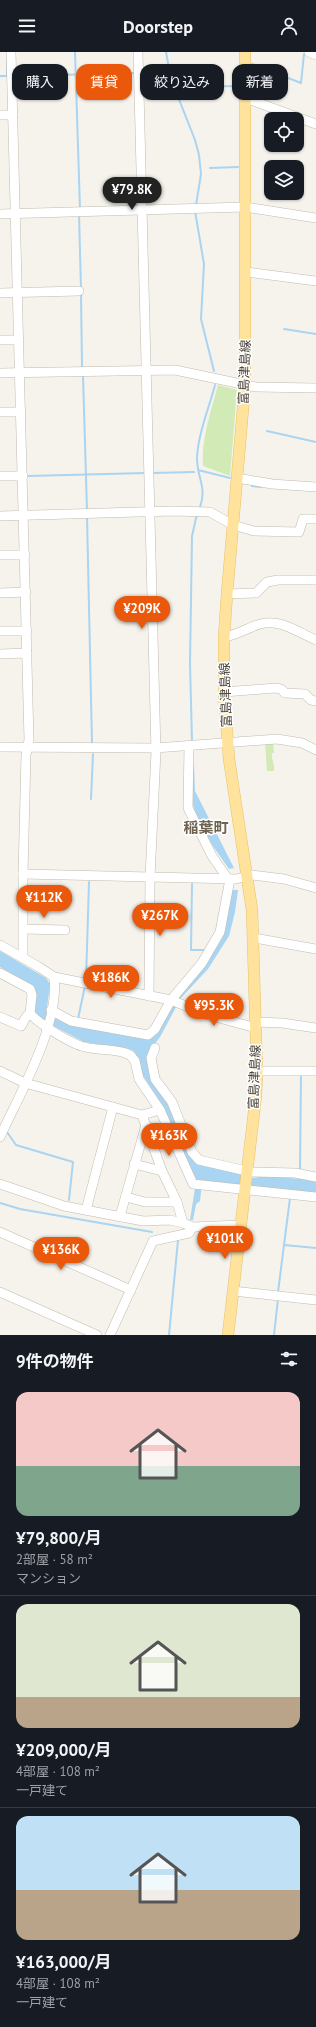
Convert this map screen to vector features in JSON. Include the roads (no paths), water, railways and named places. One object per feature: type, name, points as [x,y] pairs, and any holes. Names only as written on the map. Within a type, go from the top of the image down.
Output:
[{"type":"main road","name":"富島津島線","points":[[245,52],[245,64]]},
{"type":"main road","name":"富島津島線","points":[[228,1335],[257,1071],[254,938],[247,876],[227,744],[224,692],[224,637],[245,385],[245,100]]},
{"type":"street","points":[[12,52],[27,631],[28,747],[23,874],[23,958]]},
{"type":"street","points":[[138,52],[156,748],[150,877],[149,996]]},
{"type":"street","points":[[309,52],[316,55]]},
{"type":"street","points":[[250,100],[316,124]]},
{"type":"street","points":[[0,116],[13,115]]},
{"type":"street","points":[[0,214],[245,207],[316,218]]},
{"type":"street","points":[[246,272],[316,281]]},
{"type":"street","points":[[0,293],[79,291]]},
{"type":"street","points":[[0,340],[19,340]]},
{"type":"street","points":[[0,373],[146,370],[187,371],[245,385],[275,389],[316,388]]},
{"type":"street","points":[[0,412],[21,412]]},
{"type":"street","points":[[0,476],[23,476]]},
{"type":"street","points":[[237,478],[272,484],[316,487]]},
{"type":"street","points":[[0,516],[210,512],[233,525],[254,531],[300,532],[303,519],[316,519]]},
{"type":"street","points":[[0,555],[25,555]]},
{"type":"street","points":[[227,594],[256,593],[267,582],[278,580],[316,580]]},
{"type":"street","points":[[0,593],[26,592]]},
{"type":"street","points":[[224,637],[261,623],[276,624],[301,631],[316,640]]},
{"type":"street","points":[[0,631],[27,631]]},
{"type":"street","points":[[0,654],[27,653]]},
{"type":"street","points":[[224,692],[275,688],[281,689],[285,693],[306,694],[311,700],[316,701]]},
{"type":"street","points":[[0,747],[156,748],[227,744],[277,739],[302,743],[316,750]]},
{"type":"street","points":[[51,1011],[71,1021],[144,1036],[148,1035],[155,1029],[202,963],[220,932],[229,879],[212,856],[188,808],[192,746]]},
{"type":"street","points":[[23,874],[229,879],[252,875],[284,879],[316,888]]},
{"type":"street","points":[[24,929],[65,930]]},
{"type":"street","points":[[254,938],[316,949]]},
{"type":"street","points":[[0,945],[54,978],[149,996],[174,1002],[208,1015],[256,1025],[282,1023],[316,1028]]},
{"type":"street","points":[[0,973],[32,991],[30,1013],[33,1018],[83,1047],[130,1054],[135,1062],[139,1079],[160,1110],[194,1184],[316,1197]]},
{"type":"street","points":[[0,1137],[25,1083],[48,1027],[54,994],[54,978]]},
{"type":"street","points":[[0,1017],[21,1026],[30,1013]]},
{"type":"street","points":[[156,1048],[151,1058],[155,1079],[172,1102],[194,1155],[202,1162],[246,1172],[294,1173],[316,1177]]},
{"type":"street","points":[[0,1071],[25,1083],[113,1106],[142,1116],[160,1110]]},
{"type":"street","points":[[257,1071],[316,1071]]},
{"type":"street","points":[[86,1210],[113,1106]]},
{"type":"street","points":[[142,1116],[162,1171],[177,1202],[183,1223]]},
{"type":"street","points":[[120,1216],[146,1125]]},
{"type":"street","points":[[134,1164],[162,1171]]},
{"type":"street","points":[[0,1184],[64,1206],[143,1221],[170,1220],[193,1227],[240,1225]]},
{"type":"street","points":[[126,1197],[145,1202],[177,1202]]},
{"type":"street","points":[[110,1335],[153,1241],[189,1233],[193,1227]]},
{"type":"street","points":[[0,1232],[131,1290]]},
{"type":"street","points":[[233,1291],[316,1300]]},
{"type":"street","points":[[0,1292],[97,1335]]},
{"type":"water","points":[[191,790],[195,791],[234,868],[229,869],[204,832],[195,812]]},
{"type":"water","points":[[232,890],[238,890],[235,912],[229,936],[208,969],[181,998],[160,1037],[148,1053],[170,1106],[199,1164],[232,1170],[252,1178],[265,1176],[316,1181],[316,1193],[205,1181],[202,1182],[200,1201],[196,1204],[193,1220],[190,1220],[195,1188],[191,1175],[163,1106],[141,1073],[136,1054],[132,1050],[84,1042],[42,1020],[35,1012],[36,993],[33,986],[0,967],[0,951],[46,978],[50,984],[47,1008],[48,1011],[57,1019],[65,1023],[149,1039],[171,1005],[204,967]]},
{"type":"waterway","points":[[0,76],[7,76],[7,52]]},
{"type":"waterway","points":[[75,52],[80,209]]},
{"type":"waterway","points":[[166,52],[171,79],[195,140],[199,155],[201,174],[196,205]]},
{"type":"waterway","points":[[288,78],[301,83],[304,54]]},
{"type":"waterway","points":[[68,75],[136,73]]},
{"type":"waterway","points":[[224,86],[232,86]]},
{"type":"waterway","points":[[210,168],[238,167]]},
{"type":"waterway","points":[[195,211],[204,264],[201,319],[214,371]]},
{"type":"waterway","points":[[79,214],[81,289]]},
{"type":"waterway","points":[[81,294],[82,366]]},
{"type":"waterway","points":[[284,329],[316,334]]},
{"type":"waterway","points":[[83,376],[87,511]]},
{"type":"waterway","points":[[199,510],[202,489],[197,466],[198,449],[215,385]]},
{"type":"waterway","points":[[267,431],[316,442]]},
{"type":"waterway","points":[[198,470],[230,478]]},
{"type":"waterway","points":[[152,473],[194,472]]},
{"type":"waterway","points":[[27,476],[146,473]]},
{"type":"waterway","points":[[252,486],[261,487]]},
{"type":"waterway","points":[[192,742],[190,663],[192,536],[197,514]]},
{"type":"waterway","points":[[87,517],[92,743]]},
{"type":"waterway","points":[[91,799],[93,754]]},
{"type":"waterway","points":[[193,765],[194,792]]},
{"type":"waterway","points":[[86,980],[89,882]]},
{"type":"waterway","points":[[192,884],[191,950],[206,950]]},
{"type":"waterway","points":[[78,1019],[85,986]]},
{"type":"waterway","points":[[300,1170],[301,1074]]},
{"type":"waterway","points":[[7,1132],[16,1145],[73,1162],[69,1200]]},
{"type":"waterway","points":[[278,1292],[290,1198]]},
{"type":"waterway","points":[[0,1203],[20,1209],[152,1232]]},
{"type":"waterway","points":[[169,1335],[178,1240]]},
{"type":"waterway","points":[[284,1245],[316,1248]]},
{"type":"waterway","points":[[274,1335],[278,1299]]},
{"type":"district","name":"稲葉町","points":[[206,828]]}]
